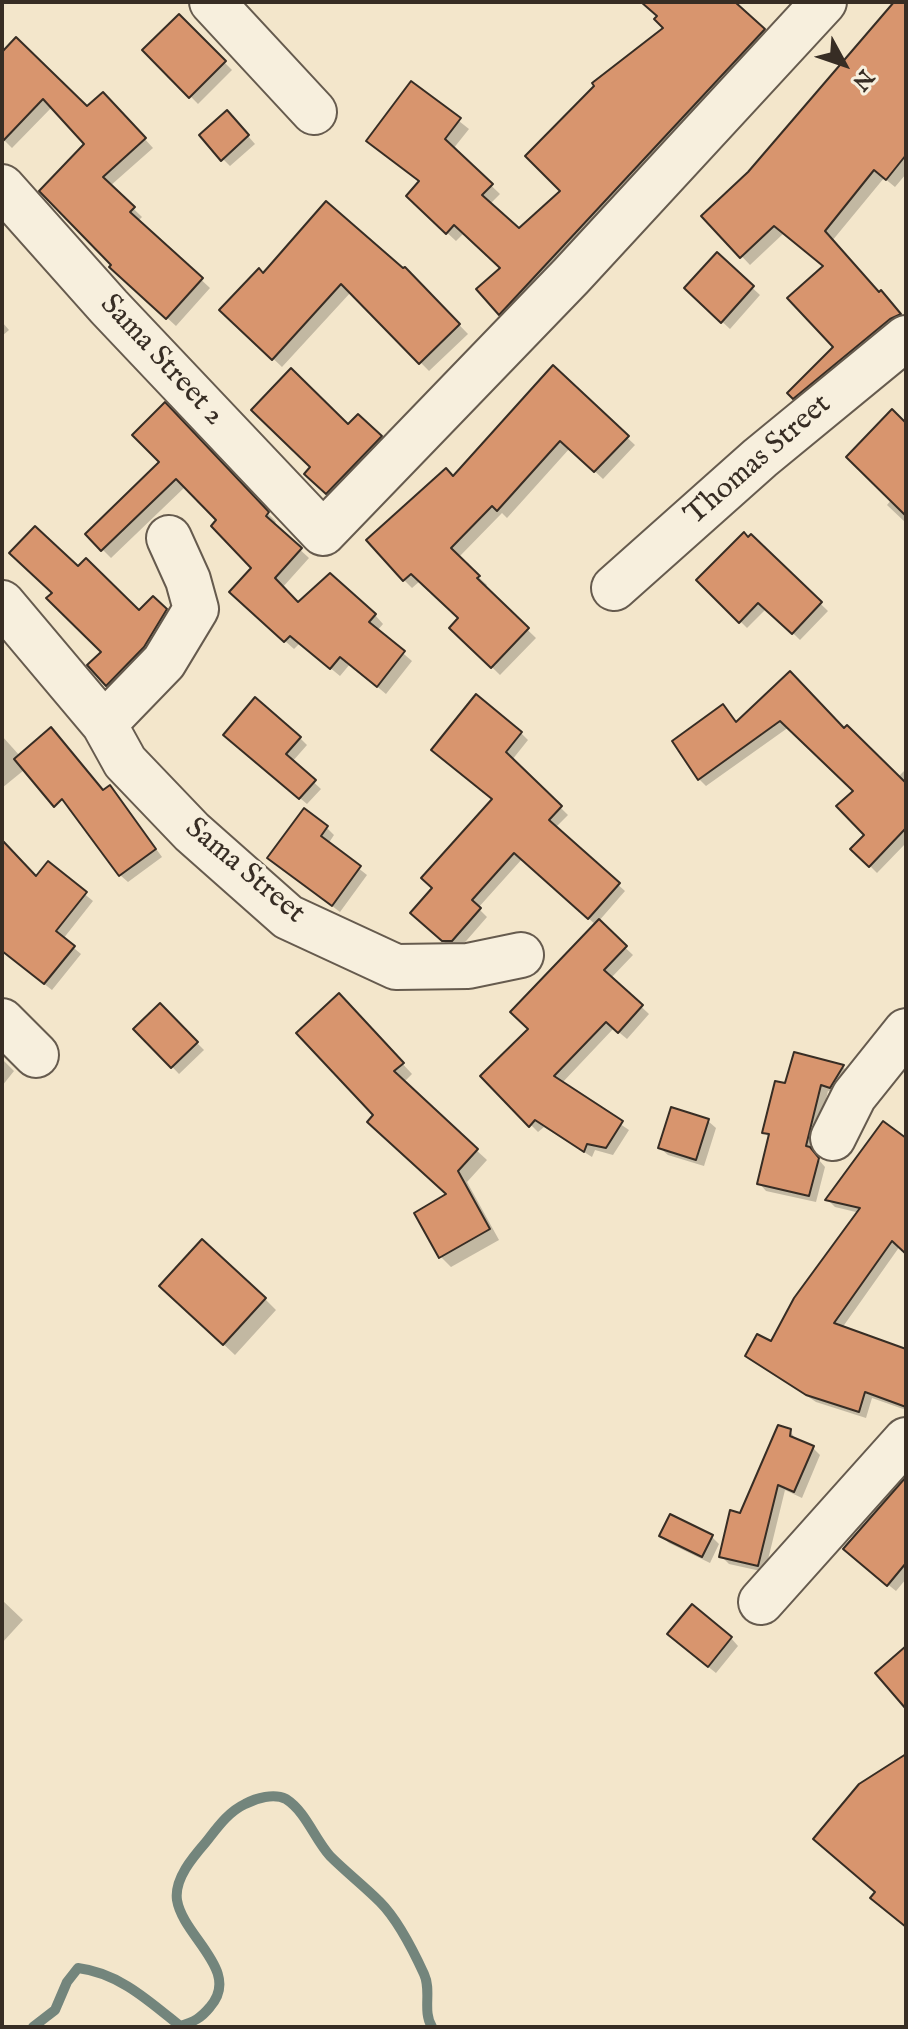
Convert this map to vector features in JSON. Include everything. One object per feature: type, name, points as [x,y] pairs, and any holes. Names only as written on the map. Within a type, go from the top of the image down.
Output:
[{"type":"street","points":[[212,2],[314,112]]},
{"type":"street","name":"Sama Street 2","points":[[4,193],[323,533],[571,276],[824,2]]},
{"type":"street","name":"Thomas Street","points":[[614,588],[760,458],[906,338]]},
{"type":"street","points":[[104,724],[164,662],[196,609],[188,580],[169,538]]},
{"type":"street","name":"Sama Street","points":[[2,603],[104,724],[125,762],[192,832],[288,917],[396,967],[468,966],[521,955]]},
{"type":"street","points":[[2,1021],[36,1055]]},
{"type":"street","points":[[833,1138],[854,1096],[906,1031]]},
{"type":"street","points":[[761,1602],[906,1440]]},
{"type":"building","points":[[641,2],[735,2],[765,29],[499,315],[476,289],[500,268],[454,225],[446,234],[406,196],[419,181],[366,141],[411,81],[461,118],[445,139],[493,184],[482,195],[519,228],[560,191],[525,156],[594,86],[592,83],[663,28],[654,19],[657,16]]},
{"type":"building","points":[[894,2],[906,2],[906,155],[886,180],[874,170],[825,231],[901,314],[890,319],[793,399],[787,393],[833,347],[787,298],[823,266],[774,226],[740,258],[701,216],[748,172]]},
{"type":"building","points":[[179,14],[226,61],[189,98],[142,50]]},
{"type":"building","points":[[16,37],[87,106],[103,92],[146,138],[103,177],[135,207],[130,212],[203,278],[166,319],[109,267],[111,265],[39,191],[84,144],[43,99],[2,142],[2,52]]},
{"type":"building","points":[[227,110],[249,135],[221,161],[199,135]]},
{"type":"building","points":[[326,201],[405,267],[460,324],[419,364],[341,284],[272,360],[219,310],[259,268],[263,273]]},
{"type":"building","points":[[717,252],[754,286],[721,323],[684,288]]},
{"type":"building","points":[[553,365],[629,436],[594,472],[560,441],[497,511],[492,506],[451,548],[529,628],[491,668],[449,628],[458,618],[411,574],[403,581],[366,540],[446,468],[453,476]]},
{"type":"building","points":[[291,368],[348,424],[358,414],[382,436],[326,494],[304,474],[310,467],[251,410]]},
{"type":"building","points":[[165,402],[269,512],[266,516],[302,548],[275,578],[298,602],[330,573],[376,614],[369,622],[405,651],[377,687],[340,657],[330,669],[290,636],[284,642],[229,592],[251,568],[211,526],[216,520],[176,479],[101,551],[85,534],[159,462],[132,435]]},
{"type":"building","points":[[892,409],[906,423],[906,516],[846,457]]},
{"type":"building","points":[[35,526],[78,566],[86,558],[139,610],[153,596],[167,609],[144,647],[106,686],[87,665],[101,652],[46,598],[52,593],[9,553]]},
{"type":"building","points":[[744,532],[748,537],[751,534],[822,602],[792,634],[758,603],[739,623],[696,580]]},
{"type":"building","points":[[790,671],[844,728],[847,725],[906,783],[906,828],[869,867],[850,849],[864,835],[836,806],[853,791],[780,721],[698,780],[672,741],[723,704],[736,722]]},
{"type":"building","points":[[476,694],[522,732],[506,752],[562,806],[549,820],[620,883],[588,919],[514,853],[472,900],[481,908],[452,941],[442,941],[410,913],[432,888],[421,878],[492,799],[431,750]]},
{"type":"building","points":[[255,697],[301,737],[286,754],[316,780],[299,799],[223,735]]},
{"type":"building","points":[[51,727],[103,790],[110,785],[156,849],[119,876],[62,799],[54,807],[14,759]]},
{"type":"building","points":[[304,808],[328,826],[321,836],[361,866],[332,906],[267,858]]},
{"type":"building","points":[[2,840],[36,876],[48,861],[87,892],[56,931],[75,946],[44,984],[2,951]]},
{"type":"building","points":[[599,919],[627,946],[604,970],[643,1005],[618,1033],[606,1022],[554,1076],[623,1121],[606,1148],[587,1144],[584,1152],[535,1120],[529,1127],[480,1076],[528,1029],[510,1012]]},
{"type":"building","points":[[339,993],[404,1063],[394,1071],[478,1149],[458,1171],[490,1229],[439,1258],[414,1213],[446,1194],[367,1122],[373,1115],[296,1033]]},
{"type":"building","points":[[160,1003],[198,1042],[171,1068],[133,1029]]},
{"type":"building","points":[[794,1052],[844,1065],[830,1088],[821,1085],[806,1146],[819,1158],[809,1196],[757,1184],[769,1134],[762,1133],[775,1081],[785,1083]]},
{"type":"building","points":[[671,1107],[709,1119],[696,1160],[658,1148]]},
{"type":"building","points":[[883,1121],[906,1138],[906,1254],[892,1241],[834,1323],[906,1349],[906,1407],[865,1392],[859,1412],[806,1395],[745,1356],[757,1334],[771,1341],[794,1298],[860,1208],[825,1200]]},
{"type":"building","points":[[202,1239],[266,1298],[223,1345],[159,1286]]},
{"type":"building","points":[[778,1425],[791,1429],[790,1436],[814,1446],[794,1492],[778,1485],[758,1566],[719,1557],[730,1510],[740,1513]]},
{"type":"building","points":[[906,1477],[906,1563],[887,1586],[843,1549]]},
{"type":"building","points":[[670,1514],[713,1535],[702,1557],[659,1536]]},
{"type":"building","points":[[692,1604],[732,1637],[708,1667],[667,1634]]},
{"type":"building","points":[[906,1646],[906,1709],[875,1673]]},
{"type":"building","points":[[906,1754],[906,1927],[870,1898],[875,1892],[813,1839],[859,1784]]},
{"type":"waterway","points":[[33,2027],[55,2010],[67,1982],[78,1968],[120,1982],[180,2026],[203,2014],[218,1994],[219,1980],[208,1954],[181,1914],[177,1900],[178,1884],[190,1861],[228,1816],[249,1802],[271,1796],[281,1797],[293,1804],[330,1856],[393,1917],[424,1974],[432,2027]]}]
